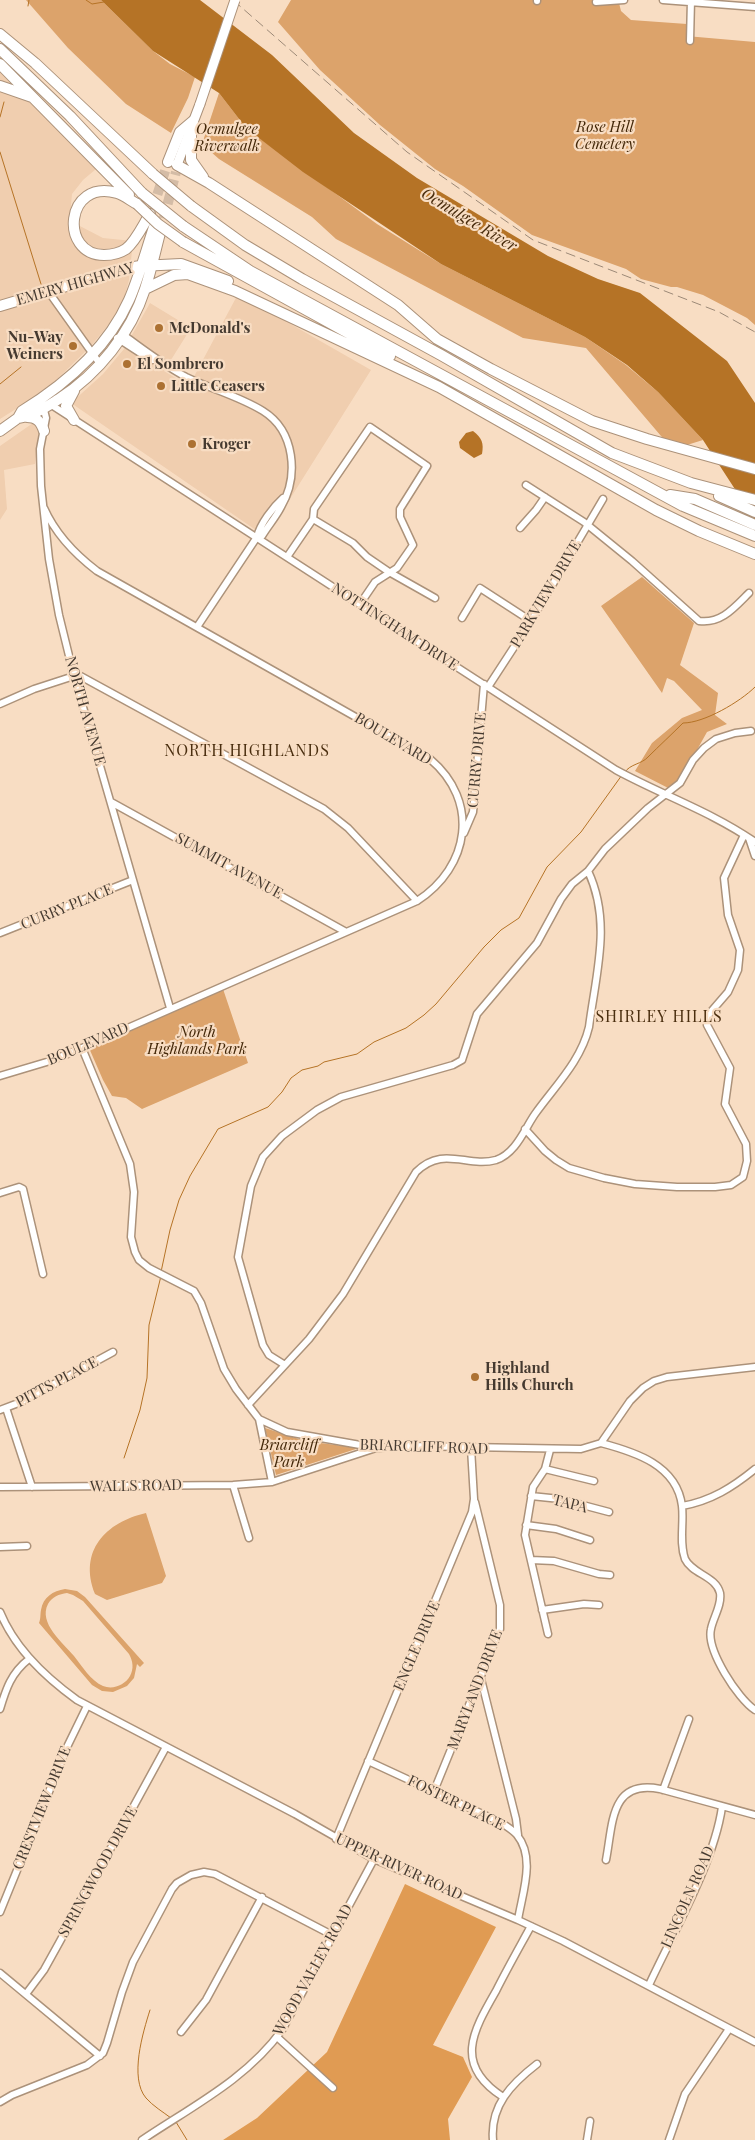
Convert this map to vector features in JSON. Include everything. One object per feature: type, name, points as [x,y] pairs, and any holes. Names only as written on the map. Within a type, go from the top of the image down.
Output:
[{"type":"highway","points":[[0,34],[35,63],[153,174],[191,206],[245,245],[302,279],[441,354],[612,453],[755,512]]},
{"type":"highway","points":[[0,49],[70,116],[142,192],[183,226],[250,271],[453,379],[683,506],[755,536]]},
{"type":"highway","points":[[0,64],[158,224],[182,242],[326,323],[424,374],[439,387]]},
{"type":"highway","points":[[0,86],[34,98]]},
{"type":"highway","points":[[209,183],[191,160],[192,126],[180,132],[174,167],[209,183],[398,305],[438,339],[592,421],[647,439],[755,469]]},
{"type":"highway","points":[[138,204],[118,193],[102,191],[89,195],[75,211],[73,222],[76,237],[92,253],[101,255],[117,254],[128,247],[150,214]]},
{"type":"highway","points":[[45,402],[93,354],[110,332],[125,308],[154,228]]},
{"type":"highway","points":[[74,420],[66,408],[66,403],[80,383],[100,364],[121,336],[145,289],[151,266],[154,228]]},
{"type":"highway","points":[[123,269],[136,259],[154,228]]},
{"type":"highway","name":"EMERY HIGHWAY","points":[[0,306],[123,269],[140,266],[181,264],[214,274],[286,314]]},
{"type":"highway","points":[[145,289],[174,275],[188,274],[200,276],[286,314],[439,387],[656,510],[699,531],[755,554]]},
{"type":"highway","points":[[23,417],[22,411],[45,402],[80,383]]},
{"type":"highway","points":[[0,432],[23,417],[32,417],[40,421],[44,430]]},
{"type":"highway","points":[[691,484],[755,500]]},
{"type":"highway","points":[[664,494],[695,499],[755,525]]},
{"type":"main road","points":[[192,126],[235,0]]},
{"type":"street","points":[[596,2],[624,0]]},
{"type":"street","points":[[663,0],[691,0],[755,7]]},
{"type":"street","points":[[690,41],[691,0]]},
{"type":"street","points":[[48,291],[100,364]]},
{"type":"street","points":[[110,332],[121,336],[185,376],[258,409],[276,422],[286,438],[292,456],[292,469],[285,496],[277,504],[258,532],[257,538],[197,627]]},
{"type":"street","name":"NOTTINGHAM DRIVE","points":[[45,402],[624,774],[717,818],[750,838]]},
{"type":"street","name":"NORTH AVENUE","points":[[45,402],[46,418],[40,458],[49,559],[59,615],[74,674],[170,1008]]},
{"type":"street","points":[[287,557],[313,519],[314,509],[370,427],[427,466],[400,509],[400,516],[413,545],[397,568],[375,582],[360,604]]},
{"type":"street","points":[[526,485],[584,522],[632,561],[699,621],[710,622],[717,620],[734,608],[749,593]]},
{"type":"street","points":[[520,528],[545,497]]},
{"type":"street","name":"PARKVIEW DRIVE","points":[[486,686],[531,621],[603,499]]},
{"type":"street","name":"BOULEVARD","points":[[0,1076],[50,1061],[82,1048],[417,901],[435,887],[450,870],[457,856],[463,835],[462,812],[455,791],[444,773],[430,759],[110,579],[88,564],[65,541],[44,508]]},
{"type":"street","points":[[313,519],[353,543],[367,557],[389,572],[435,598]]},
{"type":"street","points":[[462,618],[480,588],[531,621]]},
{"type":"street","points":[[0,704],[74,674],[324,809],[348,828],[417,901]]},
{"type":"street","name":"CURRY DRIVE","points":[[463,835],[473,812],[486,686]]},
{"type":"street","points":[[285,1365],[269,1355],[263,1345],[238,1257],[251,1186],[263,1157],[282,1136],[317,1110],[341,1097],[453,1065],[462,1060],[477,1014],[537,942],[566,890],[588,871],[605,849],[663,794],[672,790],[680,783],[693,760],[704,748],[716,739],[735,733],[751,731]]},
{"type":"street","name":"SUMMIT AVENUE","points":[[111,802],[346,932]]},
{"type":"street","points":[[750,838],[755,856]]},
{"type":"street","points":[[525,1129],[544,1151],[556,1160],[569,1168],[604,1178],[644,1185],[715,1187],[732,1185],[742,1177],[747,1161],[746,1144],[725,1104],[730,1068],[707,1025],[709,1014],[728,992],[738,970],[740,950],[728,915],[724,878],[750,838]]},
{"type":"street","points":[[248,1405],[309,1339],[343,1294],[416,1172],[428,1162],[440,1159],[455,1158],[483,1162],[498,1159],[511,1150],[580,1052],[589,1027],[602,930],[599,900],[588,871]]},
{"type":"street","name":"CURRY PLACE","points":[[0,934],[134,880]]},
{"type":"street","name":"BRIARCLIFF ROAD","points":[[82,1048],[130,1164],[134,1192],[131,1237],[135,1252],[144,1264],[190,1288],[198,1297],[224,1369],[259,1420],[286,1432],[377,1448],[400,1446],[550,1450],[581,1449],[600,1443]]},
{"type":"street","points":[[0,1193],[22,1187],[43,1274]]},
{"type":"street","name":"PITTS PLACE","points":[[3,1409],[21,1402],[113,1352]]},
{"type":"street","points":[[755,1367],[667,1377],[654,1381],[643,1388],[630,1401],[600,1443],[634,1452],[654,1463],[672,1482],[682,1506],[685,1558],[691,1567],[714,1584],[720,1592],[720,1601],[710,1631],[717,1657],[740,1697],[755,1710]]},
{"type":"street","points":[[3,1409],[32,1487]]},
{"type":"street","points":[[259,1420],[272,1482]]},
{"type":"street","name":"WALLS ROAD","points":[[0,1487],[233,1486],[272,1482],[377,1448]]},
{"type":"street","name":"ENGLE DRIVE","points":[[336,1839],[472,1512],[474,1499],[471,1448]]},
{"type":"street","points":[[548,1634],[525,1535],[533,1487],[545,1469],[550,1450]]},
{"type":"street","points":[[682,1506],[702,1501],[722,1492],[755,1468]]},
{"type":"street","points":[[545,1469],[594,1480]]},
{"type":"street","points":[[233,1486],[249,1538]]},
{"type":"street","name":"TAPA","points":[[531,1496],[560,1499],[609,1512]]},
{"type":"street","name":"MARYLAND DRIVE","points":[[434,1791],[497,1638],[502,1616],[474,1499]]},
{"type":"street","points":[[526,1525],[556,1529],[590,1540]]},
{"type":"street","points":[[0,1547],[26,1546]]},
{"type":"street","points":[[531,1560],[554,1561],[599,1574],[610,1575]]},
{"type":"street","points":[[542,1610],[584,1604],[599,1605]]},
{"type":"street","name":"UPPER RIVER ROAD","points":[[0,1612],[13,1637],[29,1659],[60,1689],[87,1706],[295,1814],[374,1859],[518,1920],[578,1948],[755,2042]]},
{"type":"street","points":[[0,1709],[9,1682],[21,1665],[29,1659]]},
{"type":"street","points":[[481,1678],[516,1819],[518,1836]]},
{"type":"street","name":"CRESTVIEW DRIVE","points":[[0,1912],[68,1745],[87,1706]]},
{"type":"street","points":[[664,1790],[689,1719]]},
{"type":"street","name":"SPRINGWOOD DRIVE","points":[[26,1994],[44,1970],[166,1747]]},
{"type":"street","name":"FOSTER PLACE","points":[[368,1762],[502,1823],[518,1836],[525,1852],[527,1865],[518,1920]]},
{"type":"street","points":[[606,1860],[615,1814],[620,1800],[629,1792],[642,1787],[664,1790],[755,1815]]},
{"type":"street","name":"LINCOLN ROAD","points":[[648,1985],[702,1872],[718,1827],[722,1807]]},
{"type":"street","name":"WOOD VALLEY ROAD","points":[[142,2140],[244,2071],[277,2037],[374,1859]]},
{"type":"street","points":[[0,2102],[12,2095],[87,2065],[100,2056],[107,2043],[124,1985],[133,1962],[172,1889],[177,1883],[190,1875],[208,1872],[227,1878],[332,1935]]},
{"type":"street","points":[[180,2032],[206,2000],[262,1897]]},
{"type":"street","points":[[503,2097],[486,2084],[478,2073],[473,2060],[472,2042],[478,2024],[530,1926]]},
{"type":"street","points":[[0,1973],[100,2056]]},
{"type":"street","points":[[669,2140],[685,2094],[729,2029]]},
{"type":"street","points":[[277,2037],[333,2088]]},
{"type":"street","points":[[494,2140],[495,2117],[503,2097],[519,2078],[536,2064]]},
{"type":"street","points":[[587,2140],[590,2121]]},
{"type":"shaded area","points":[[0,57],[66,122],[102,164],[83,180],[72,194],[71,205],[76,224],[103,238],[133,241],[129,280],[124,299],[114,318],[91,346],[46,390],[0,419]]},
{"type":"shaded area","points":[[238,294],[371,370],[266,537],[71,403],[103,374],[124,349],[150,303],[191,328],[164,371],[189,386]]},
{"type":"shaded area","points":[[33,423],[39,427],[35,464],[4,470],[7,509],[0,520],[0,446]]},
{"type":"shaded area","points":[[405,1884],[496,1927],[433,2045],[463,2057],[472,2077],[448,2119],[450,2140],[223,2140],[257,2118],[327,2052]]},
{"type":"green space","name":"Ocmulgee Riverwalk","points":[[26,0],[101,0],[153,51],[170,64],[195,77],[188,98],[171,133],[126,104],[68,48]]},
{"type":"green space","name":"Rose Hill Cemetery","points":[[291,0],[595,0],[619,3],[621,11],[631,20],[687,24],[686,36],[755,42],[755,325],[747,318],[703,295],[641,279],[626,269],[532,235],[463,186],[435,169],[380,125],[320,70],[278,22]]},
{"type":"green space","name":"Ocmulgee Riverwalk","points":[[219,93],[246,128],[377,224],[441,264],[585,337],[626,365],[658,392],[703,440],[674,449],[586,348],[523,338],[336,239],[312,217],[219,159],[202,144]]},
{"type":"green space","points":[[642,577],[694,623],[680,665],[718,693],[715,715],[727,724],[707,732],[674,791],[635,771],[652,743],[682,718],[702,710],[674,681],[667,678],[662,693],[601,606]]},
{"type":"green space","name":"North Highlands Park","points":[[222,986],[248,1063],[142,1109],[126,1098],[112,1096],[89,1048]]},
{"type":"green space","name":"Briarcliff Park","points":[[265,1428],[305,1441],[359,1448],[276,1475]]},
{"type":"green space","points":[[146,1513],[166,1576],[162,1583],[107,1600],[95,1594],[90,1564],[93,1552],[99,1541],[119,1523]]},
{"type":"green space","points":[[61,1590],[77,1591],[85,1597],[144,1663],[140,1667],[137,1664],[134,1678],[127,1686],[113,1692],[102,1691],[92,1685],[39,1623],[42,1605],[46,1598]],"holes":[[[61,1594],[73,1595],[83,1601],[129,1654],[132,1662],[132,1671],[128,1679],[122,1684],[115,1687],[107,1687],[95,1681],[58,1639],[49,1625],[46,1618],[48,1604]]]},
{"type":"water","name":"Ocmulgee River","points":[[101,0],[200,0],[272,55],[354,133],[417,178],[548,256],[598,279],[640,293],[727,361],[755,403],[755,520],[703,440],[658,392],[627,365],[585,337],[441,264],[303,172],[246,128],[219,93],[153,51]]},
{"type":"water","points":[[473,431],[482,441],[483,447],[482,454],[474,458],[460,448],[459,442],[466,433]]},
{"type":"waterway","points":[[28,6],[29,0]]},
{"type":"waterway","points":[[86,0],[92,4],[104,2]]},
{"type":"waterway","points":[[0,117],[4,102]]},
{"type":"waterway","points":[[0,152],[41,284]]},
{"type":"waterway","points":[[0,384],[21,367]]},
{"type":"waterway","points":[[625,772],[645,759],[683,723],[711,716],[740,699],[755,687]]},
{"type":"waterway","points":[[161,1272],[179,1200],[190,1176],[218,1129],[268,1107],[282,1092],[291,1078],[302,1070],[318,1066],[324,1062],[357,1054],[374,1042],[406,1028],[424,1015],[436,1004],[484,947],[501,930],[519,918],[547,867],[581,832],[622,775]]},
{"type":"waterway","points":[[124,1458],[140,1410],[147,1378],[149,1325],[161,1276]]},
{"type":"waterway","points":[[150,2010],[141,2042],[138,2079],[146,2098],[171,2118]]},
{"type":"waterway","points":[[176,2122],[187,2140]]},
{"type":"tunnel","points":[[148,223],[168,162]]},
{"type":"tunnel","points":[[160,233],[176,172]]},
{"type":"railway","points":[[233,0],[407,152],[533,240],[719,312],[755,332]]},
{"type":"place","name":"McDonald's","points":[[159,328]]},
{"type":"place","name":"Nu-Way Weiners","points":[[73,346]]},
{"type":"place","name":"El Sombrero","points":[[127,364]]},
{"type":"place","name":"Little Ceasers","points":[[161,386]]},
{"type":"place","name":"Kroger","points":[[192,444]]},
{"type":"place","name":"Highland Hills Church","points":[[475,1377]]},
{"type":"district","name":"NORTH HIGHLANDS","points":[[247,751]]},
{"type":"district","name":"SHIRLEY HILLS","points":[[659,1017]]}]
